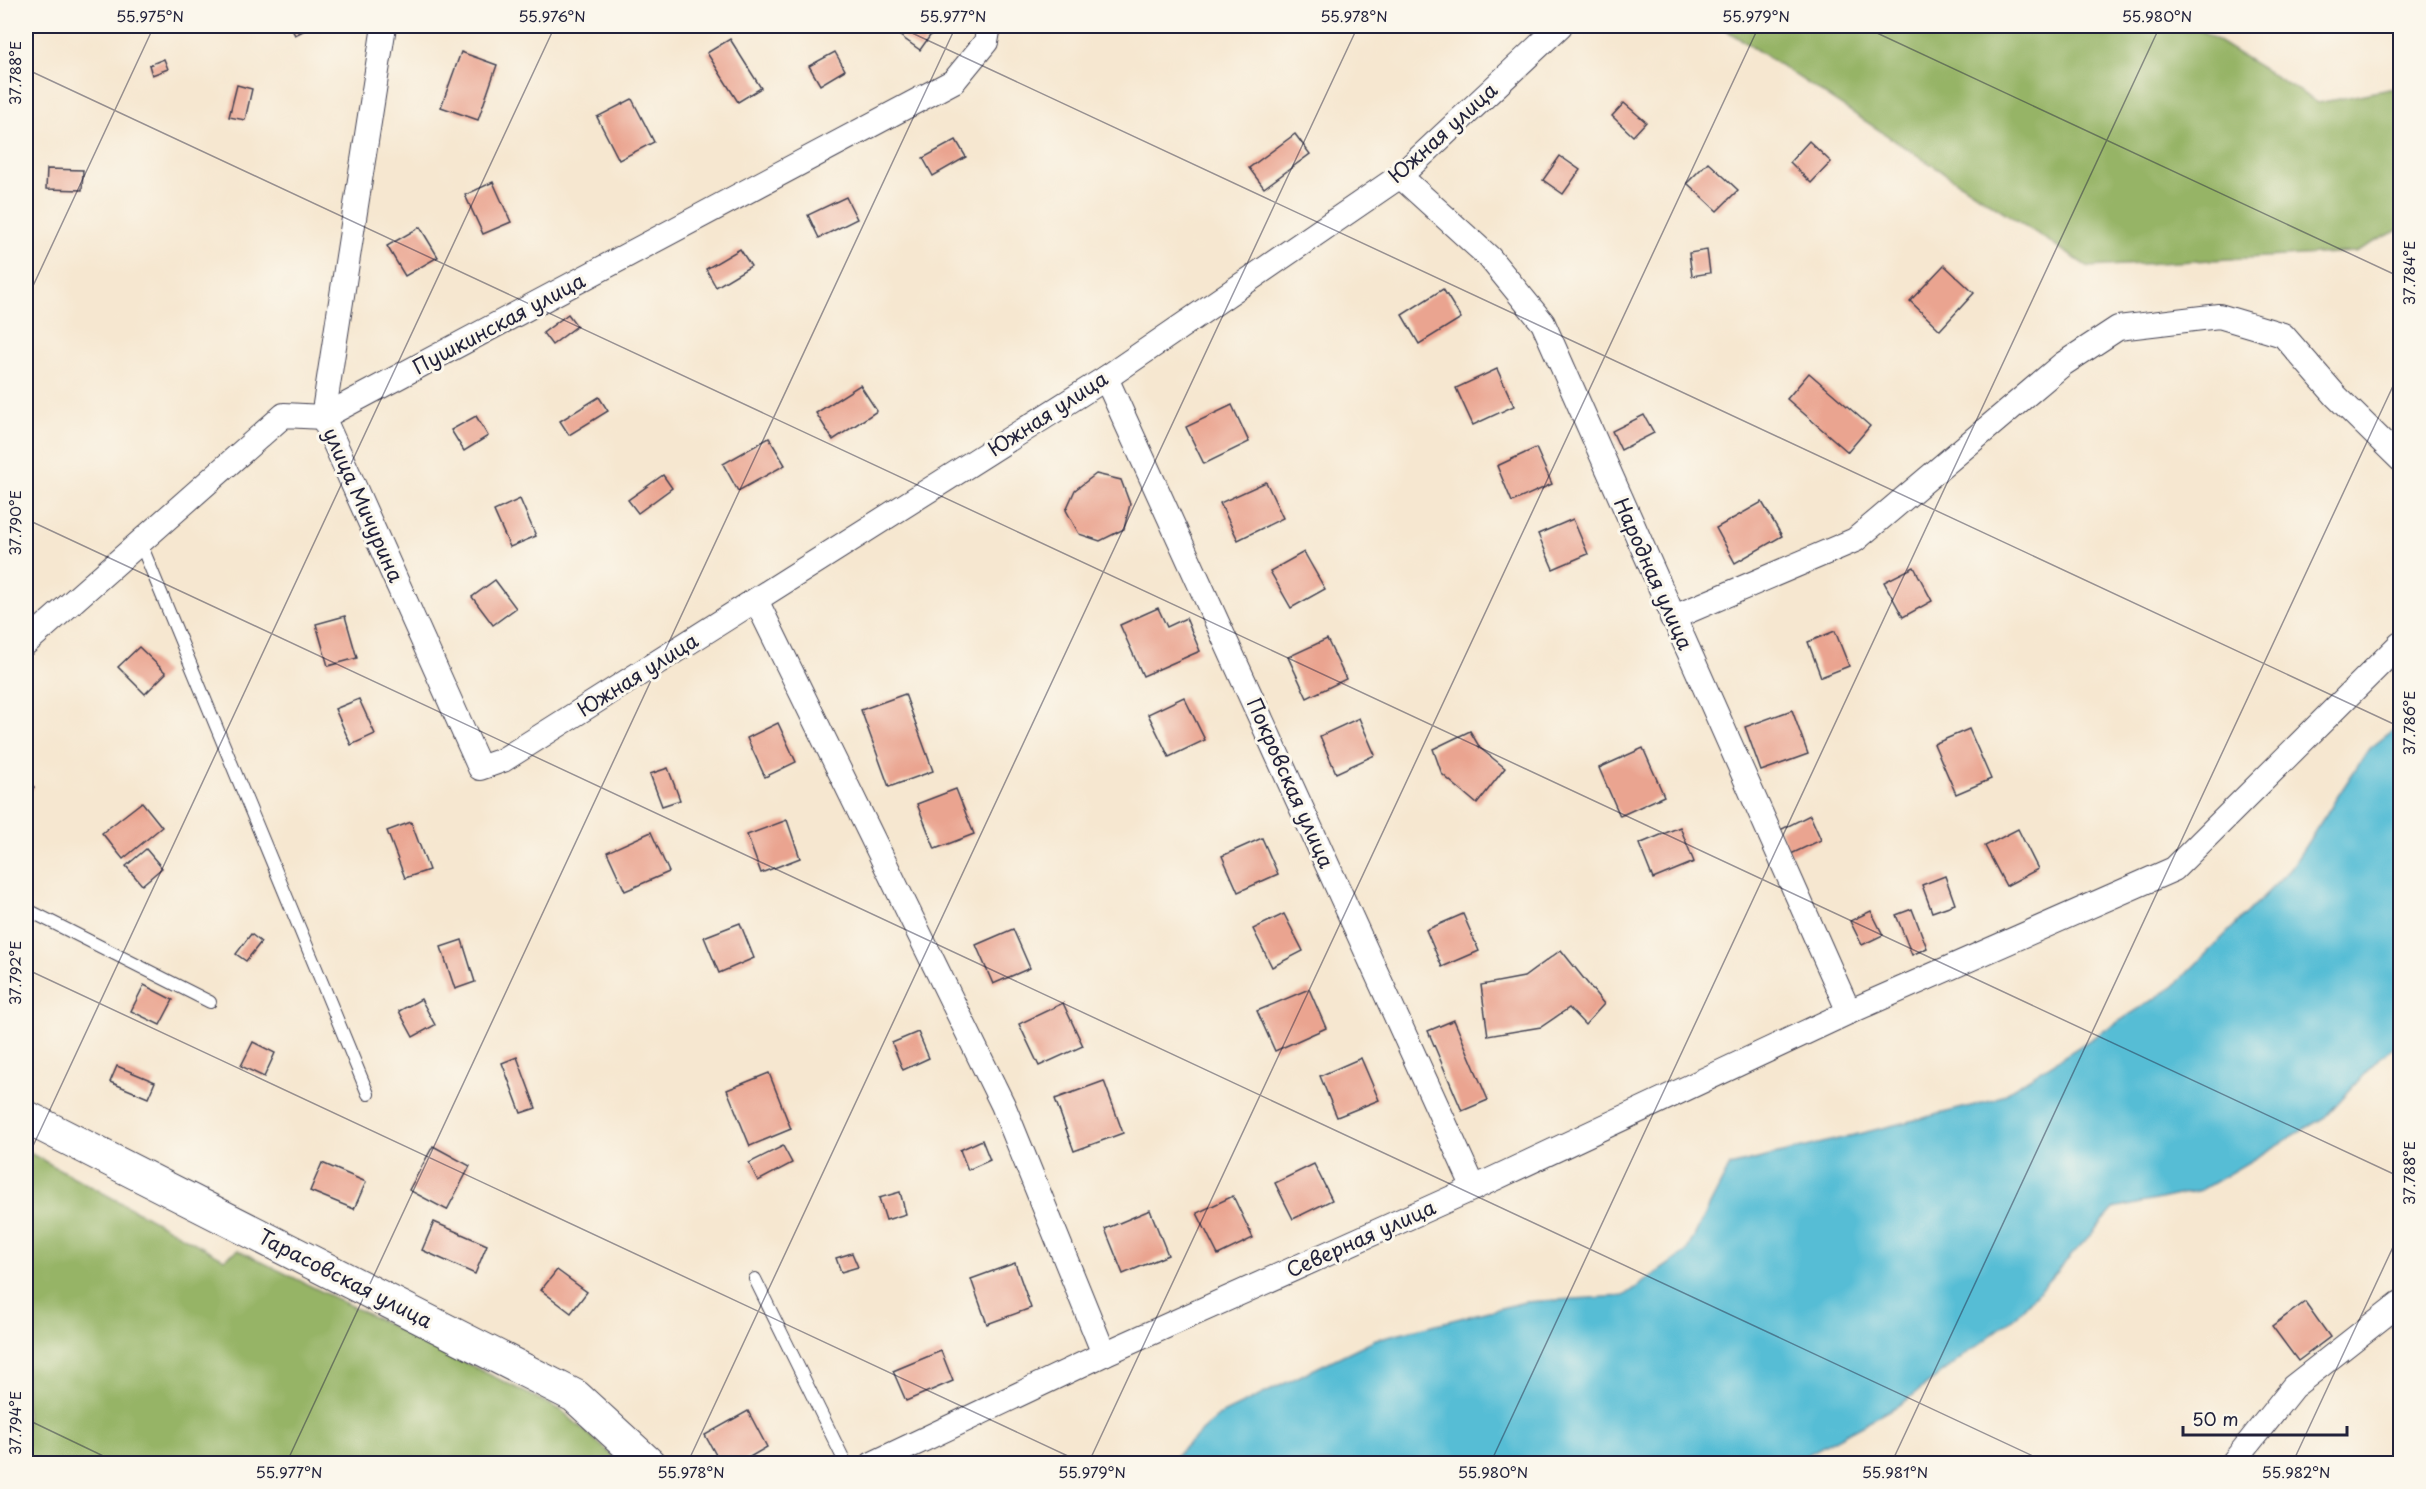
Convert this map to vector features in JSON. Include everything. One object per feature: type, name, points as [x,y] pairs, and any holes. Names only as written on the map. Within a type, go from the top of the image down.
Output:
[{"type":"main road","name":"Тарасовская улица","points":[[26,1117],[575,1396],[649,1464]]},
{"type":"street","name":"улица Мичурина","points":[[384,26],[323,417],[480,768],[503,760]]},
{"type":"street","name":"Пушкинская улица","points":[[323,417],[954,81],[986,42],[989,26]]},
{"type":"street","name":"Южная улица","points":[[503,760],[1106,378],[1400,176],[1560,26]]},
{"type":"street","name":"Народная улица","points":[[1400,176],[1489,257],[1543,323],[1672,618],[1849,1012]]},
{"type":"street","points":[[1672,618],[1855,540],[2063,364],[2118,328],[2219,316],[2283,335],[2337,396],[2400,459]]},
{"type":"street","name":"Покровская улица","points":[[1106,378],[1474,1188]]},
{"type":"street","points":[[26,644],[284,415],[323,417]]},
{"type":"street","points":[[756,600],[1003,1105],[1104,1354]]},
{"type":"street","name":"Северная улица","points":[[872,1464],[1104,1354],[1474,1188],[1849,1012],[2174,869],[2400,644]]},
{"type":"street","points":[[2232,1464],[2293,1387],[2400,1303]]},
{"type":"lane","points":[[140,542],[368,1094]]},
{"type":"lane","points":[[26,909],[210,1002]]},
{"type":"lane","points":[[755,1279],[846,1464]]},
{"type":"green space","points":[[1720,26],[2194,26],[2318,103],[2400,87],[2400,229],[2355,252],[2088,267]]},
{"type":"green space","points":[[26,1151],[224,1259],[238,1250],[561,1410],[621,1463],[26,1463]]},
{"type":"water","points":[[2400,725],[2400,1043],[2379,1058],[2325,1117],[2201,1190],[2114,1209],[2016,1316],[1904,1402],[1792,1463],[1168,1463],[1218,1416],[1376,1339],[1525,1302],[1624,1296],[1686,1252],[1730,1166],[1995,1100],[2173,987],[2289,871],[2368,750]]},
{"type":"building","points":[[290,26],[313,26],[295,35]]},
{"type":"building","points":[[901,26],[937,26],[920,50],[896,33]]},
{"type":"building","points":[[730,39],[761,88],[738,102],[707,53]]},
{"type":"building","points":[[461,52],[497,65],[478,120],[441,107]]},
{"type":"building","points":[[835,52],[845,70],[820,85],[809,66]]},
{"type":"building","points":[[164,59],[168,69],[152,75],[149,65]]},
{"type":"building","points":[[237,85],[252,89],[245,120],[229,117]]},
{"type":"building","points":[[632,99],[654,142],[619,160],[597,117]]},
{"type":"building","points":[[1624,103],[1646,122],[1633,136],[1612,116]]},
{"type":"building","points":[[1295,134],[1310,154],[1264,188],[1249,168]]},
{"type":"building","points":[[956,140],[966,157],[933,176],[923,158]]},
{"type":"building","points":[[1809,141],[1831,162],[1811,183],[1790,162]]},
{"type":"building","points":[[1560,156],[1580,170],[1563,194],[1543,180]]},
{"type":"building","points":[[1708,162],[1738,190],[1717,211],[1687,183]]},
{"type":"building","points":[[47,169],[83,170],[82,190],[46,189]]},
{"type":"building","points":[[493,182],[511,222],[483,234],[465,195]]},
{"type":"building","points":[[846,197],[857,219],[819,238],[808,215]]},
{"type":"building","points":[[420,227],[438,257],[405,276],[387,246]]},
{"type":"building","points":[[740,249],[751,266],[716,287],[706,269]]},
{"type":"building","points":[[1707,250],[1710,273],[1692,276],[1689,253]]},
{"type":"building","points":[[1944,265],[1974,293],[1940,330],[1910,301]]},
{"type":"building","points":[[1443,289],[1461,318],[1419,344],[1402,315]]},
{"type":"building","points":[[568,314],[577,326],[552,345],[543,333]]},
{"type":"building","points":[[1497,369],[1514,406],[1473,425],[1456,388]]},
{"type":"building","points":[[1809,373],[1870,426],[1848,452],[1787,399]]},
{"type":"building","points":[[860,385],[877,411],[833,440],[816,413]]},
{"type":"building","points":[[599,397],[608,411],[569,435],[560,421]]},
{"type":"building","points":[[1232,405],[1249,442],[1204,464],[1186,427]]},
{"type":"building","points":[[1644,415],[1654,433],[1621,450],[1612,431]]},
{"type":"building","points":[[476,416],[488,436],[464,451],[451,430]]},
{"type":"building","points":[[769,438],[785,465],[738,491],[723,464]]},
{"type":"building","points":[[1536,448],[1552,484],[1512,502],[1497,466]]},
{"type":"building","points":[[1096,474],[1121,480],[1130,504],[1124,529],[1100,541],[1079,534],[1066,510],[1075,490]]},
{"type":"building","points":[[663,475],[672,488],[638,513],[628,500]]},
{"type":"building","points":[[1266,482],[1283,518],[1238,540],[1220,503]]},
{"type":"building","points":[[520,499],[536,536],[510,547],[494,511]]},
{"type":"building","points":[[1762,502],[1782,536],[1735,563],[1716,528]]},
{"type":"building","points":[[1573,519],[1588,554],[1553,569],[1538,534]]},
{"type":"building","points":[[1304,552],[1325,589],[1291,608],[1270,571]]},
{"type":"building","points":[[1914,567],[1932,601],[1903,617],[1884,582]]},
{"type":"building","points":[[495,580],[516,608],[493,625],[472,597]]},
{"type":"building","points":[[1158,608],[1167,627],[1186,618],[1200,651],[1143,676],[1120,625]]},
{"type":"building","points":[[345,616],[357,658],[328,666],[316,624]]},
{"type":"building","points":[[1835,631],[1849,666],[1821,677],[1808,642]]},
{"type":"building","points":[[1327,639],[1346,679],[1307,698],[1288,657]]},
{"type":"building","points":[[139,647],[166,673],[145,694],[118,667]]},
{"type":"building","points":[[905,694],[933,771],[889,787],[861,710]]},
{"type":"building","points":[[1184,697],[1205,740],[1169,757],[1148,714]]},
{"type":"building","points":[[359,699],[375,734],[351,745],[335,709]]},
{"type":"building","points":[[1792,710],[1808,754],[1761,771],[1745,727]]},
{"type":"building","points":[[1359,718],[1375,755],[1336,773],[1320,736]]},
{"type":"building","points":[[778,723],[796,762],[765,777],[747,738]]},
{"type":"building","points":[[1969,729],[1991,779],[1956,794],[1934,744]]},
{"type":"building","points":[[1470,731],[1480,748],[1505,768],[1477,804],[1442,774],[1433,749]]},
{"type":"building","points":[[1643,748],[1664,796],[1620,816],[1599,768]]},
{"type":"building","points":[[668,768],[680,800],[662,806],[650,774]]},
{"type":"building","points":[[26,779],[34,787],[26,797]]},
{"type":"building","points":[[956,789],[974,834],[935,849],[917,804]]},
{"type":"building","points":[[142,802],[162,827],[123,859],[102,833]]},
{"type":"building","points":[[1810,815],[1821,840],[1791,854],[1780,830]]},
{"type":"building","points":[[787,820],[800,858],[761,873],[747,835]]},
{"type":"building","points":[[411,822],[429,870],[405,878],[387,831]]},
{"type":"building","points":[[1680,827],[1694,862],[1653,879],[1639,844]]},
{"type":"building","points":[[2018,829],[2038,869],[2006,886],[1985,846]]},
{"type":"building","points":[[651,832],[669,872],[625,891],[607,852]]},
{"type":"building","points":[[1262,838],[1278,874],[1238,892],[1222,856]]},
{"type":"building","points":[[146,849],[162,868],[142,885],[126,866]]},
{"type":"building","points":[[1945,876],[1955,904],[1932,912],[1922,885]]},
{"type":"building","points":[[1912,909],[1927,948],[1912,955],[1896,915]]},
{"type":"building","points":[[1871,911],[1883,935],[1862,945],[1850,921]]},
{"type":"building","points":[[1284,914],[1303,951],[1272,967],[1253,929]]},
{"type":"building","points":[[1463,914],[1479,951],[1442,967],[1426,930]]},
{"type":"building","points":[[740,923],[754,958],[719,973],[704,937]]},
{"type":"building","points":[[1013,929],[1030,968],[993,984],[976,945]]},
{"type":"building","points":[[251,934],[261,942],[246,961],[236,954]]},
{"type":"building","points":[[462,940],[475,982],[455,989],[441,947]]},
{"type":"building","points":[[1561,950],[1604,1004],[1585,1025],[1569,1008],[1541,1027],[1488,1036],[1481,985],[1524,977]]},
{"type":"building","points":[[144,985],[173,1000],[160,1025],[131,1011]]},
{"type":"building","points":[[1309,989],[1326,1028],[1275,1051],[1257,1011]]},
{"type":"building","points":[[421,999],[435,1025],[413,1037],[399,1011]]},
{"type":"building","points":[[26,1003],[32,1006],[26,1024]]},
{"type":"building","points":[[1063,1003],[1083,1046],[1039,1066],[1019,1024]]},
{"type":"building","points":[[1454,1020],[1488,1100],[1462,1111],[1428,1031]]},
{"type":"building","points":[[918,1032],[929,1058],[903,1070],[892,1043]]},
{"type":"building","points":[[253,1042],[275,1053],[264,1077],[241,1066]]},
{"type":"building","points":[[517,1057],[536,1108],[521,1113],[502,1063]]},
{"type":"building","points":[[1361,1058],[1379,1100],[1337,1117],[1320,1076]]},
{"type":"building","points":[[117,1066],[155,1082],[148,1098],[110,1082]]},
{"type":"building","points":[[769,1073],[791,1129],[750,1146],[727,1090]]},
{"type":"building","points":[[1104,1081],[1123,1133],[1074,1151],[1055,1099]]},
{"type":"building","points":[[982,1140],[990,1160],[968,1170],[960,1150]]},
{"type":"building","points":[[433,1146],[470,1166],[447,1210],[409,1190]]},
{"type":"building","points":[[783,1146],[792,1163],[758,1181],[749,1163]]},
{"type":"building","points":[[322,1163],[366,1182],[354,1209],[310,1191]]},
{"type":"building","points":[[1314,1164],[1332,1200],[1293,1219],[1275,1183]]},
{"type":"building","points":[[900,1192],[906,1214],[886,1220],[879,1198]]},
{"type":"building","points":[[1233,1196],[1253,1238],[1218,1255],[1197,1213]]},
{"type":"building","points":[[1150,1210],[1168,1255],[1123,1274],[1105,1229]]},
{"type":"building","points":[[434,1222],[487,1245],[475,1274],[422,1250]]},
{"type":"building","points":[[852,1253],[858,1267],[841,1272],[836,1258]]},
{"type":"building","points":[[1015,1263],[1031,1308],[987,1324],[971,1279]]},
{"type":"building","points":[[557,1270],[587,1292],[571,1313],[541,1290]]},
{"type":"building","points":[[2305,1302],[2330,1337],[2298,1361],[2272,1326]]},
{"type":"building","points":[[941,1351],[953,1381],[906,1401],[893,1371]]},
{"type":"building","points":[[748,1411],[767,1447],[738,1464],[721,1464],[705,1435]]}]
